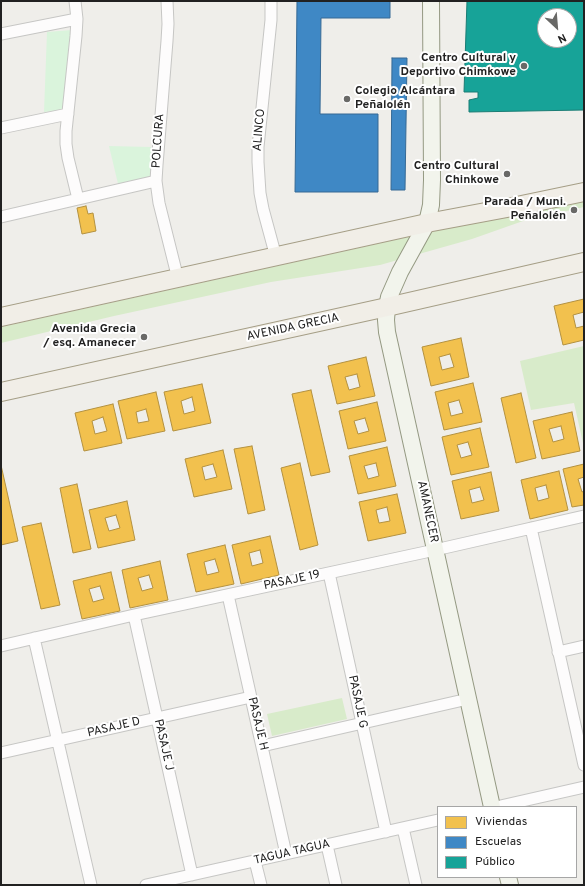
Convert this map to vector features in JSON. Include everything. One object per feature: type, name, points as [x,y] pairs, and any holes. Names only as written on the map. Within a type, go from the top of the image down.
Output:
[{"type":"main road","points":[[1,317],[427,224],[584,192]]},
{"type":"main road","name":"AVENIDA GRECIA","points":[[1,392],[584,262]]},
{"type":"street","points":[[75,1],[77,19],[76,36],[66,131],[66,151],[78,199]]},
{"type":"street","name":"POLCURA","points":[[167,1],[167,41],[156,181],[159,203],[178,279]]},
{"type":"street","name":"ALINCO","points":[[271,1],[258,147],[258,176],[261,198],[276,257]]},
{"type":"street","name":"AMANECER","points":[[431,1],[431,202],[427,224],[400,272],[389,297],[386,320],[387,332],[492,806]]},
{"type":"street","points":[[1,34],[77,19]]},
{"type":"street","points":[[1,128],[68,114]]},
{"type":"street","points":[[1,217],[156,181]]},
{"type":"street","name":"PASAJE 19","points":[[1,646],[584,516]]},
{"type":"street","points":[[531,528],[584,765]]},
{"type":"street","name":"PASAJE G","points":[[329,573],[386,832]]},
{"type":"street","name":"PASAJE H","points":[[228,595],[286,854]]},
{"type":"street","name":"PASAJE J","points":[[134,616],[192,875]]},
{"type":"street","points":[[34,638],[91,885]]},
{"type":"street","points":[[558,652],[584,646]]},
{"type":"street","name":"PASAJE D","points":[[1,753],[251,697]]},
{"type":"street","points":[[262,746],[468,699]]},
{"type":"street","points":[[500,806],[584,787]]},
{"type":"street","name":"TAGUA TAGUA","points":[[146,885],[437,820]]},
{"type":"street","points":[[403,828],[416,885]]},
{"type":"street","points":[[328,845],[336,885]]},
{"type":"street","points":[[255,861],[261,885]]},
{"type":"green space","points":[[72,30],[64,110],[44,112],[47,32]]},
{"type":"green space","points":[[109,146],[151,147],[153,180],[119,188]]},
{"type":"green space","points":[[584,198],[584,207],[523,221],[472,239],[380,265],[271,282],[114,316],[1,343],[1,327]]},
{"type":"green space","points":[[584,346],[583,443],[574,403],[531,410],[520,361]]},
{"type":"green space","points":[[342,698],[347,719],[272,736],[267,714]]},
{"type":"building: Viviendas","points":[[86,206],[88,214],[93,213],[96,231],[82,234],[77,208]]},
{"type":"building: Viviendas","points":[[584,299],[584,312],[573,315],[576,328],[584,326],[584,340],[563,345],[554,306]]},
{"type":"building: Viviendas","points":[[461,338],[469,377],[431,386],[422,347]],"holes":[[[450,354],[454,367],[442,370],[439,357]]]},
{"type":"building: Viviendas","points":[[366,357],[375,396],[337,404],[328,366]],"holes":[[[357,374],[360,387],[349,390],[345,377]]]},
{"type":"building: Viviendas","points":[[473,383],[482,422],[444,430],[435,392]],"holes":[[[459,400],[463,413],[451,416],[448,403]]]},
{"type":"building: Viviendas","points":[[202,384],[211,423],[173,431],[164,392]],"holes":[[[192,397],[195,411],[184,414],[181,401]]]},
{"type":"building: Viviendas","points":[[311,390],[330,472],[311,476],[292,394]]},
{"type":"building: Viviendas","points":[[156,392],[165,431],[127,439],[118,401]],"holes":[[[146,409],[149,421],[138,423],[136,412]]]},
{"type":"building: Viviendas","points":[[521,393],[536,458],[516,463],[501,398]]},
{"type":"building: Viviendas","points":[[377,402],[386,441],[348,449],[339,411]],"holes":[[[365,418],[369,431],[358,434],[354,421]]]},
{"type":"building: Viviendas","points":[[113,404],[122,443],[84,451],[75,413]],"holes":[[[103,417],[107,431],[95,434],[92,421]]]},
{"type":"building: Viviendas","points":[[572,412],[580,451],[542,459],[533,421]],"holes":[[[561,426],[564,439],[553,442],[549,429]]]},
{"type":"building: Viviendas","points":[[480,428],[489,467],[451,475],[442,437]],"holes":[[[468,442],[472,455],[461,458],[457,445]]]},
{"type":"building: Viviendas","points":[[252,446],[265,510],[248,514],[234,449]]},
{"type":"building: Viviendas","points":[[387,447],[396,486],[358,494],[349,456]],"holes":[[[376,463],[379,476],[368,479],[364,466]]]},
{"type":"building: Viviendas","points":[[223,450],[232,489],[194,497],[185,459]],"holes":[[[213,464],[217,477],[205,480],[202,467]]]},
{"type":"building: Viviendas","points":[[300,463],[318,545],[300,550],[281,468]]},
{"type":"building: Viviendas","points":[[584,464],[584,477],[578,479],[582,492],[584,491],[584,505],[572,507],[563,469]]},
{"type":"building: Viviendas","points":[[1,465],[18,541],[1,545]]},
{"type":"building: Viviendas","points":[[559,471],[568,510],[530,519],[521,480]],"holes":[[[546,485],[549,498],[538,501],[535,488]]]},
{"type":"building: Viviendas","points":[[491,472],[499,511],[461,519],[452,481]],"holes":[[[480,487],[484,500],[472,503],[469,490]]]},
{"type":"building: Viviendas","points":[[77,484],[91,549],[73,553],[60,488]]},
{"type":"building: Viviendas","points":[[397,494],[406,533],[368,541],[359,502]],"holes":[[[387,507],[390,521],[379,523],[376,510]]]},
{"type":"building: Viviendas","points":[[127,501],[135,540],[98,548],[89,510]],"holes":[[[116,515],[120,528],[109,531],[105,518]]]},
{"type":"building: Viviendas","points":[[41,523],[60,605],[41,609],[22,527]]},
{"type":"building: Viviendas","points":[[270,536],[279,575],[241,584],[232,545]],"holes":[[[260,550],[263,563],[252,566],[249,553]]]},
{"type":"building: Viviendas","points":[[225,545],[234,584],[196,592],[187,554]],"holes":[[[215,559],[219,572],[207,575],[204,562]]]},
{"type":"building: Viviendas","points":[[160,561],[168,600],[130,608],[122,570]],"holes":[[[149,575],[153,588],[142,591],[138,578]]]},
{"type":"building: Viviendas","points":[[111,572],[120,611],[82,619],[73,581]],"holes":[[[100,586],[104,599],[93,602],[89,589]]]},
{"type":"building: Escuelas","points":[[297,1],[390,1],[390,18],[321,18],[320,114],[378,114],[378,192],[295,192]]},
{"type":"building: Escuelas","points":[[392,58],[407,58],[405,190],[391,190]]},
{"type":"building: Público","name":"Centro Cultural y Deportivo Chimkowe","points":[[467,1],[584,1],[584,110],[469,112],[469,100],[478,98],[478,92],[464,92]]},
{"type":"place","name":"Centro Cultural y Deportivo Chimkowe","points":[[524,66]]},
{"type":"place","name":"Colegio Alcántara Peñalolén","points":[[347,99]]},
{"type":"place","name":"Centro Cultural Chinkowe","points":[[507,174]]},
{"type":"place","name":"Parada / Muni. Peñalolén","points":[[574,210]]},
{"type":"place","name":"Avenida Grecia / esq. Amanecer","points":[[144,337]]}]
